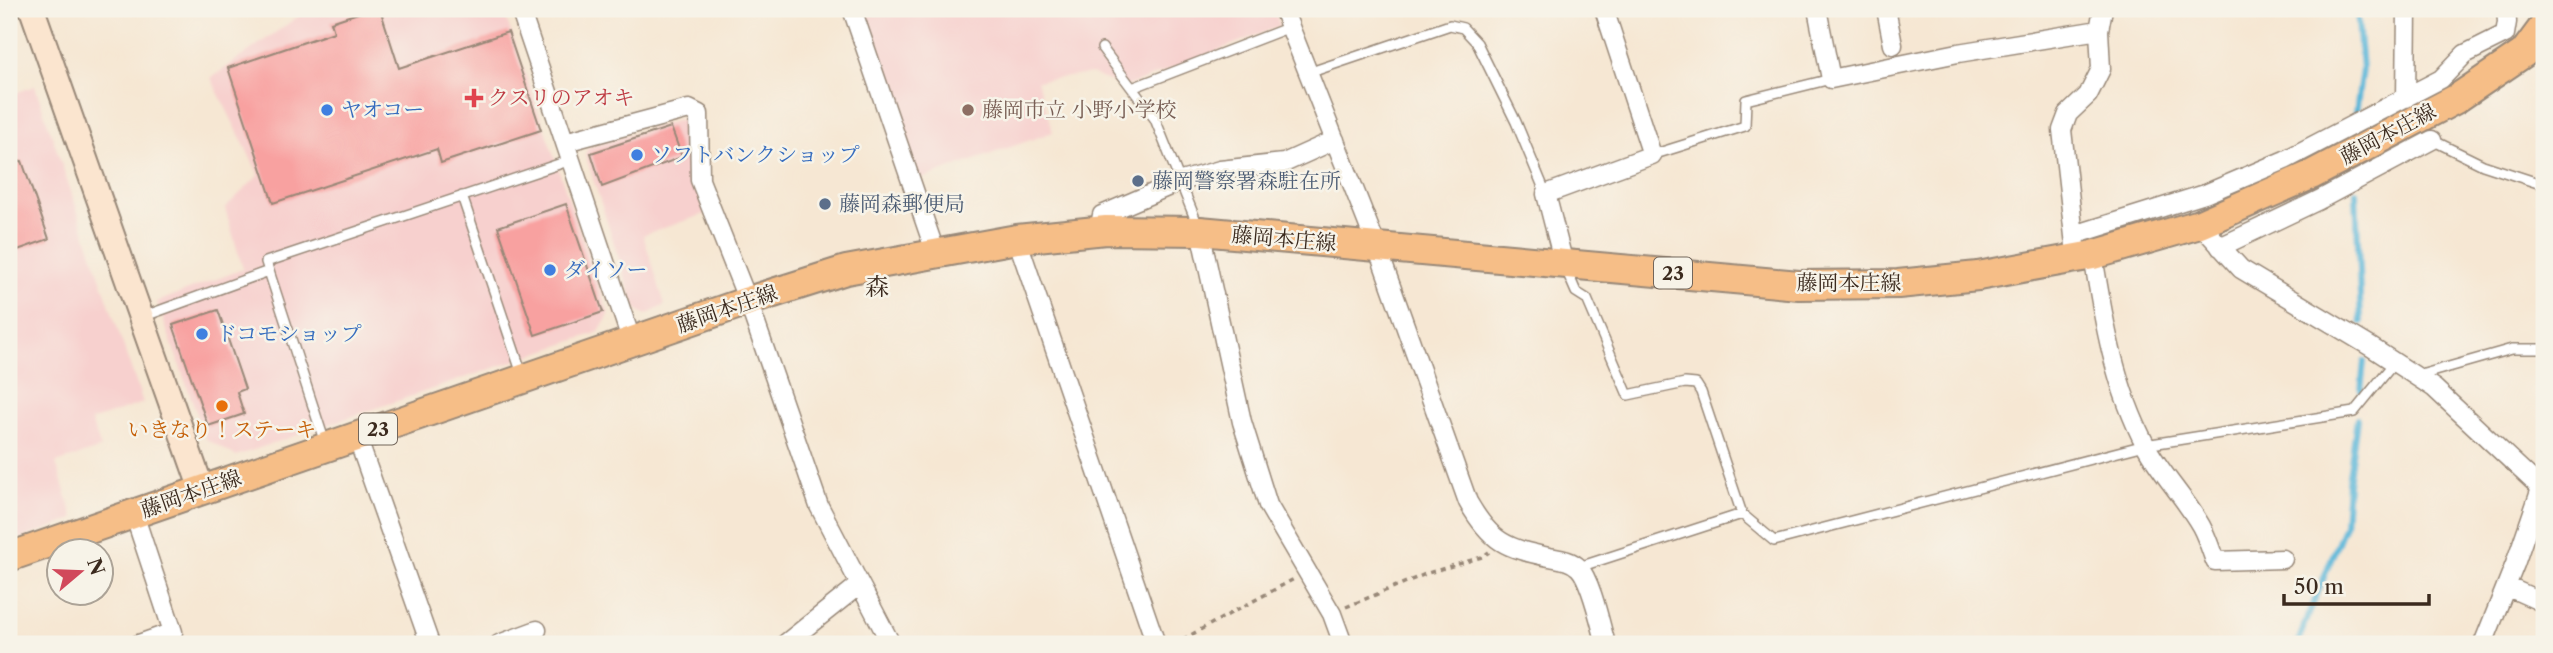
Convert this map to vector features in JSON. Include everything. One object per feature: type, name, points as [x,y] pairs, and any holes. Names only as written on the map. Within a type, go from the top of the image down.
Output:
[{"type":"main road","name":"藤岡本庄線","points":[[9,557],[748,301],[846,270],[1017,239],[1099,231],[1200,231],[1799,285],[1898,284],[1978,276],[2081,249],[2200,225],[2311,175],[2456,99],[2524,53],[2544,26]]},
{"type":"street","points":[[32,9],[202,490]]},
{"type":"street","points":[[520,9],[632,342]]},
{"type":"street","points":[[852,9],[936,254]]},
{"type":"street","points":[[1283,9],[1377,247],[1468,502],[1482,527],[1502,543],[1518,551],[1568,560],[1579,567],[1593,599],[1606,644]]},
{"type":"street","points":[[1564,264],[1546,194],[1652,155],[1604,9]]},
{"type":"street","points":[[1817,9],[1831,79],[1958,53],[2099,30]]},
{"type":"street","points":[[1885,9],[1893,45]]},
{"type":"street","points":[[2103,9],[2099,30],[2101,69],[2088,95],[2068,114],[2062,130],[2081,249],[2120,382],[2146,444],[2201,527],[2215,561],[2283,559]]},
{"type":"street","points":[[2406,98],[2407,9]]},
{"type":"street","points":[[2081,249],[2285,160],[2441,79],[2465,54],[2505,34],[2506,9]]},
{"type":"street","points":[[565,142],[689,109],[699,114],[700,180],[748,301],[819,506],[891,644]]},
{"type":"street","points":[[1099,231],[1102,215],[1181,181],[1220,170],[1284,163],[1335,140]]},
{"type":"street","points":[[2220,247],[2319,200],[2432,140]]},
{"type":"street","points":[[2200,225],[2241,269],[2434,388],[2543,487],[2483,644]]},
{"type":"street","points":[[1200,231],[1242,422],[1268,505],[1332,614],[1343,644]]},
{"type":"street","points":[[1017,239],[1156,644]]},
{"type":"street","points":[[357,437],[430,644]]},
{"type":"street","points":[[134,514],[173,632],[139,644]]},
{"type":"street","points":[[785,644],[859,585]]},
{"type":"street","points":[[2506,586],[2544,603]]},
{"type":"street","points":[[499,644],[537,630]]},
{"type":"lane","points":[[1308,73],[1450,25],[1463,27],[1477,43],[1516,122],[1546,194]]},
{"type":"lane","points":[[1132,88],[1290,27]]},
{"type":"lane","points":[[1102,48],[1155,119],[1200,231]]},
{"type":"lane","points":[[1652,155],[1745,126],[1746,100],[1831,79]]},
{"type":"lane","points":[[2432,140],[2483,165],[2544,185]]},
{"type":"lane","points":[[326,447],[265,262],[571,160]]},
{"type":"lane","points":[[461,197],[524,379]]},
{"type":"lane","points":[[1564,264],[1576,292],[1587,299],[1628,395],[1685,383],[1696,384],[1742,514],[1774,541],[2146,444],[2354,412],[2394,363]]},
{"type":"lane","points":[[140,317],[269,271]]},
{"type":"lane","points":[[2416,376],[2512,349],[2544,349]]},
{"type":"lane","points":[[1579,567],[1742,514]]},
{"type":"path","points":[[1332,614],[1428,573],[1482,557],[1502,543]]},
{"type":"path","points":[[1174,644],[1308,572]]},
{"type":"shaded area","points":[[309,9],[503,9],[609,315],[599,332],[236,456],[206,439],[157,302],[243,269],[225,208],[259,175],[211,78]]},
{"type":"shaded area","name":"藤岡市立 小野小学校","points":[[856,9],[1274,9],[1280,26],[1125,87],[1091,74],[1037,81],[1053,132],[915,181]]},
{"type":"shaded area","points":[[35,86],[143,403],[91,421],[101,448],[56,463],[74,519],[9,543],[9,95]]},
{"type":"shaded area","points":[[686,118],[693,124],[705,214],[643,235],[665,305],[646,315],[635,308],[585,154],[589,147]]},
{"type":"building","name":"ヤオコー","points":[[370,9],[380,9],[399,68],[508,32],[541,130],[441,163],[437,149],[273,203],[228,68],[334,32],[331,22]]},
{"type":"building","name":"ソフトバンクショップ","points":[[671,127],[682,157],[602,187],[591,153]]},
{"type":"building","points":[[22,161],[49,239],[9,253],[9,166]]},
{"type":"building","name":"ダイソー","points":[[566,204],[603,312],[535,335],[498,227]]},
{"type":"building","points":[[218,310],[245,389],[237,392],[244,414],[208,426],[173,325]]},
{"type":"waterway","points":[[2356,113],[2362,69],[2357,9]]},
{"type":"waterway","points":[[2356,192],[2361,322]]},
{"type":"waterway","points":[[2361,390],[2364,362]]},
{"type":"waterway","points":[[2297,644],[2345,525],[2357,419]]},
{"type":"place","name":"クスリのアオキ","points":[[474,98]]},
{"type":"place","name":"ヤオコー","points":[[327,110]]},
{"type":"place","name":"藤岡市立 小野小学校","points":[[968,110]]},
{"type":"place","name":"ソフトバンクショップ","points":[[637,155]]},
{"type":"place","name":"藤岡警察署森駐在所","points":[[1138,181]]},
{"type":"place","name":"藤岡森郵便局","points":[[825,204]]},
{"type":"place","name":"ダイソー","points":[[550,270]]},
{"type":"place","name":"ドコモショップ","points":[[202,334]]},
{"type":"place","name":"いきなり！ステーキ","points":[[222,406]]},
{"type":"district","name":"森","points":[[877,287]]}]
